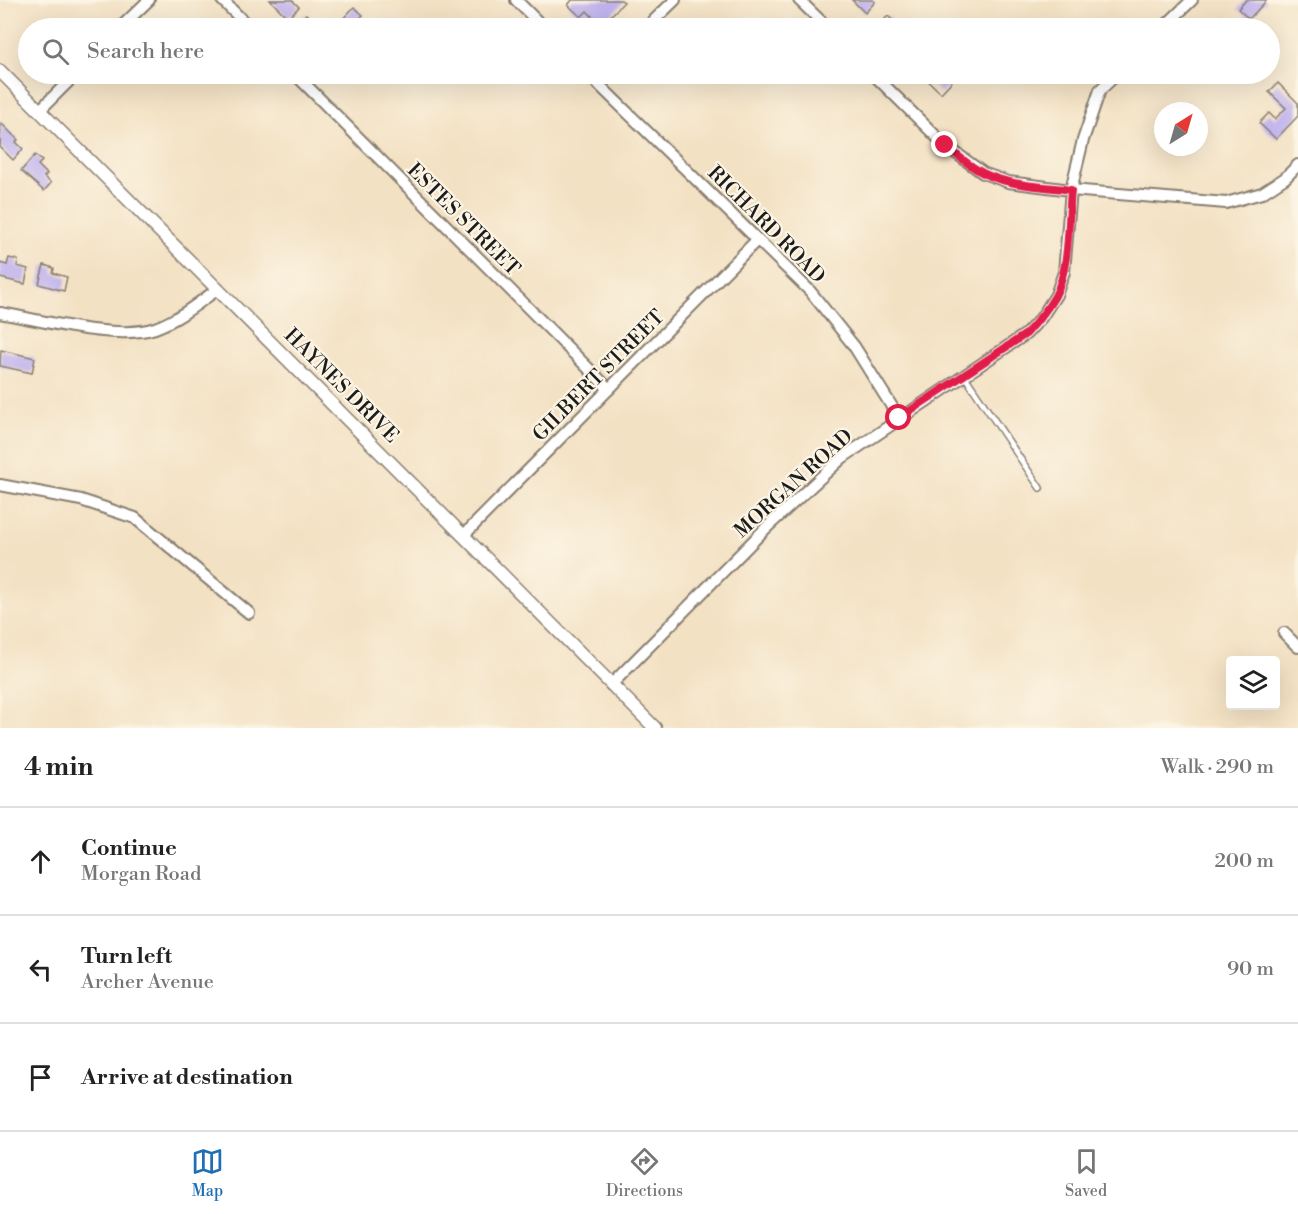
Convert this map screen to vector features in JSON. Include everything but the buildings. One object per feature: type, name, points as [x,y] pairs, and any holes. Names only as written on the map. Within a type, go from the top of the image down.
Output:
[{"type":"street","points":[[130,18],[149,0]]},
{"type":"street","points":[[222,0],[240,18]]},
{"type":"street","points":[[516,0],[534,18]]},
{"type":"street","points":[[656,18],[675,0]]},
{"type":"street","points":[[800,0],[818,18]]},
{"type":"street","points":[[1173,18],[1191,0]]},
{"type":"street","name":"HAYNES DRIVE","points":[[0,71],[655,728]]},
{"type":"street","points":[[39,111],[66,84]]},
{"type":"street","name":"ESTES STREET","points":[[305,84],[609,389]]},
{"type":"street","name":"RICHARD ROAD","points":[[602,84],[810,291],[854,346],[899,418]]},
{"type":"street","points":[[883,84],[945,145],[982,173],[1008,182],[1071,190],[1226,203],[1262,193],[1285,178],[1298,165]]},
{"type":"street","name":"MORGAN ROAD","points":[[611,685],[766,528],[842,458],[1026,334],[1041,318],[1056,295],[1064,272],[1071,190],[1083,140],[1101,90],[1107,84]]},
{"type":"street","name":"GILBERT STREET","points":[[464,535],[757,240]]},
{"type":"street","points":[[0,313],[105,332],[129,333],[154,328],[175,319],[218,289]]},
{"type":"street","points":[[0,485],[81,500],[135,518],[249,614]]},
{"type":"street","points":[[1284,633],[1298,646]]},
{"type":"lane","points":[[964,375],[1040,489]]},
{"type":"route","points":[[899,418],[1026,334],[1041,318],[1056,295],[1064,272],[1071,190],[1008,182],[993,177],[982,173],[945,145]]}]
